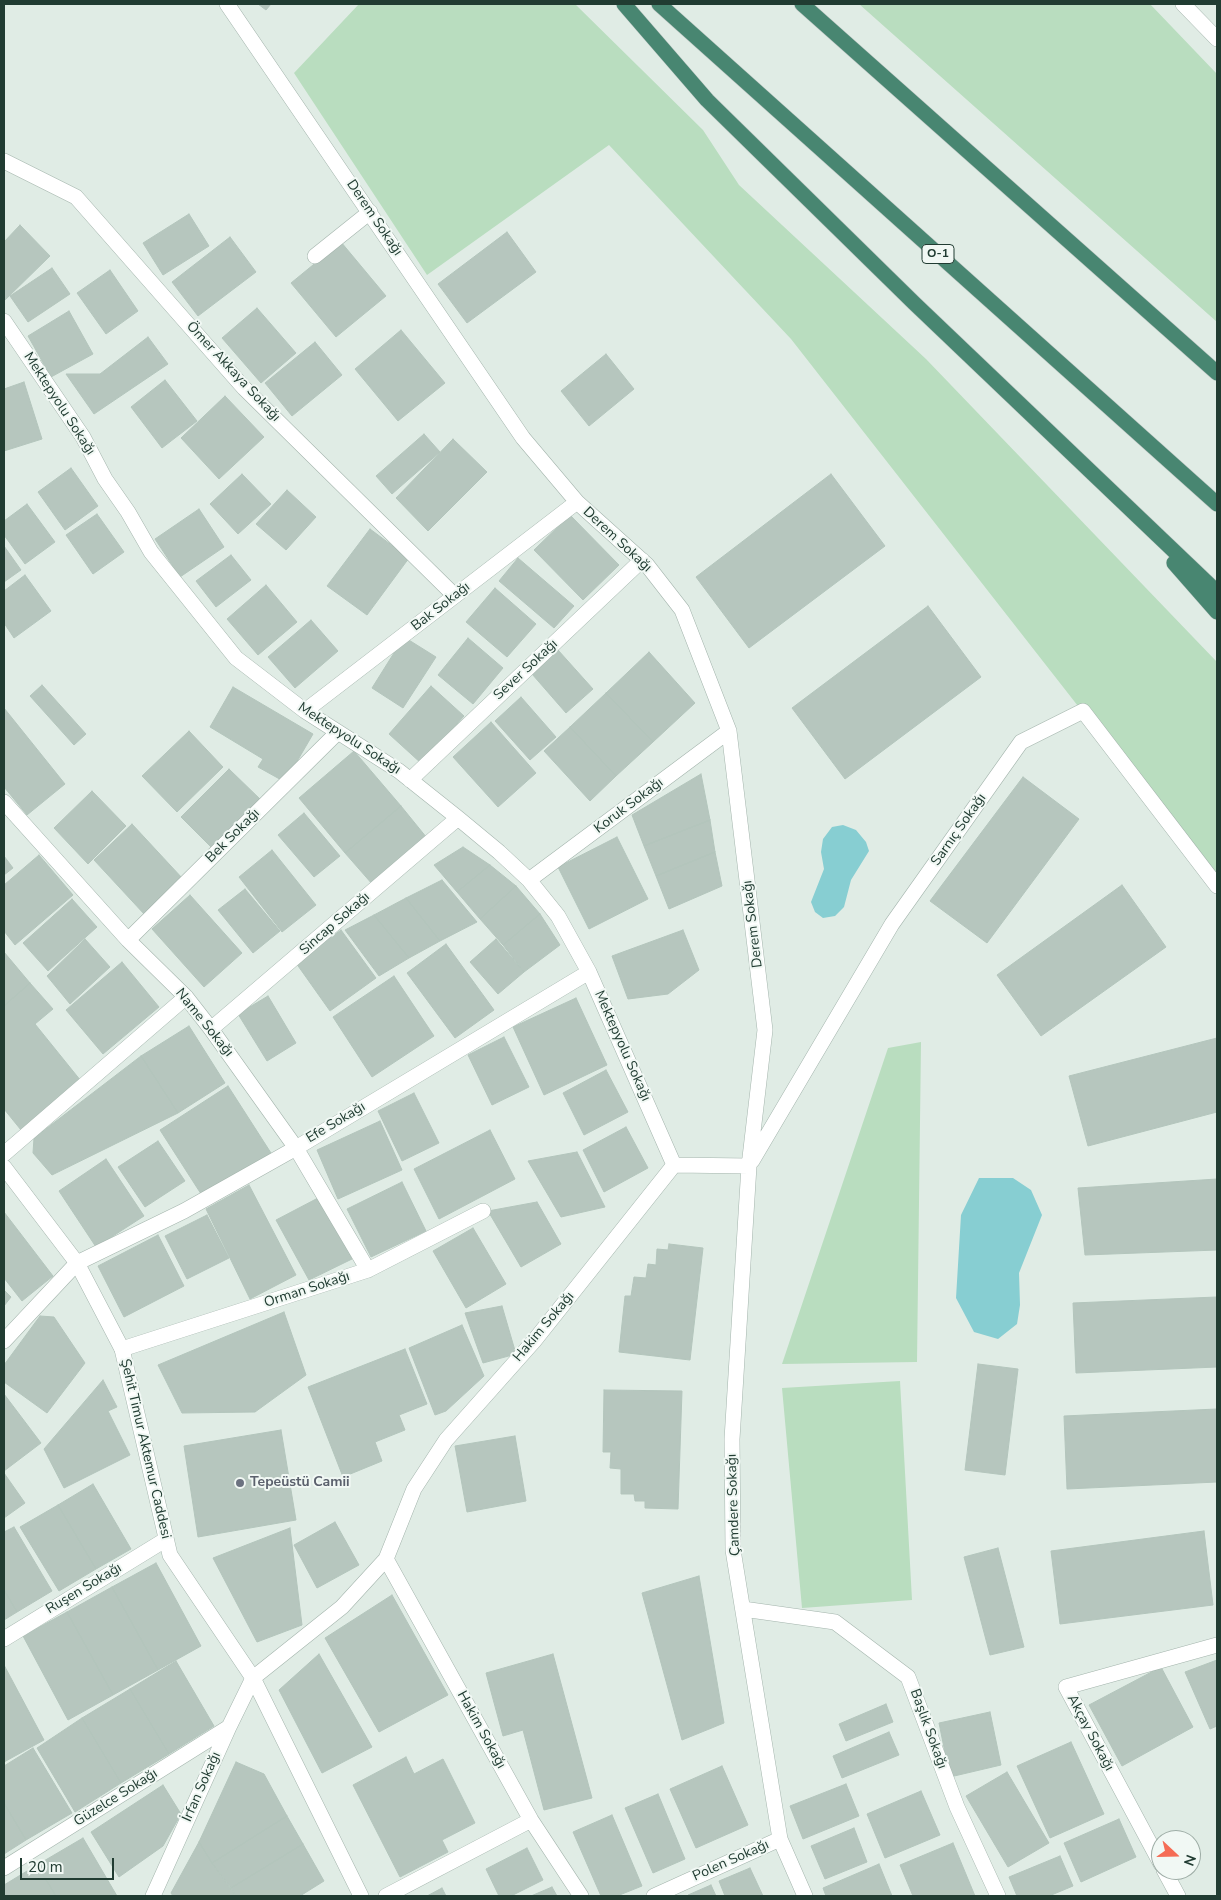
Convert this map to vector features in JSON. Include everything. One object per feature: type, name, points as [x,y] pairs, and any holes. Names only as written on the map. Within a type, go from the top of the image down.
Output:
[{"type":"highway","points":[[624,4],[707,100],[914,303],[1217,592]]},
{"type":"highway","name":"O-1","points":[[659,4],[1217,504]]},
{"type":"highway","points":[[802,4],[1217,373]]},
{"type":"highway","points":[[1107,486],[1217,612]]},
{"type":"street","name":"Derem Sokağı","points":[[227,4],[522,438],[576,502],[642,560],[682,610],[729,731],[765,1030],[749,1166]]},
{"type":"street","points":[[1183,4],[1217,39]]},
{"type":"street","name":"Ömer Akkaya Sokağı","points":[[4,161],[76,196],[244,388],[455,596]]},
{"type":"street","points":[[315,256],[370,212]]},
{"type":"street","name":"Mektepyolu Sokağı","points":[[4,321],[83,437],[105,479],[152,552],[236,658],[305,711],[410,780],[458,818],[529,880],[558,916],[589,972],[674,1164]]},
{"type":"street","name":"Bak Sokağı","points":[[305,711],[576,502]]},
{"type":"street","name":"Sever Sokağı","points":[[410,780],[642,560]]},
{"type":"street","name":"Sarnıç Sokağı","points":[[749,1166],[892,924],[1022,742],[1083,711],[1217,886]]},
{"type":"street","name":"Koruk Sokağı","points":[[529,880],[729,731]]},
{"type":"street","name":"Bek Sokağı","points":[[128,940],[338,732]]},
{"type":"street","name":"Name Sokağı","points":[[4,802],[128,940],[186,998],[211,1029],[296,1148],[368,1270]]},
{"type":"street","name":"Sincap Sokağı","points":[[211,1029],[458,818]]},
{"type":"street","name":"Efe Sokağı","points":[[76,1262],[184,1211],[296,1148],[589,972]]},
{"type":"street","points":[[4,1154],[186,998]]},
{"type":"street","points":[[674,1164],[749,1166]]},
{"type":"street","name":"Hakim Sokağı","points":[[253,1678],[342,1607],[386,1559],[414,1489],[446,1440],[534,1341],[674,1164]]},
{"type":"street","name":"Çamdere Sokağı","points":[[749,1166],[732,1439],[733,1550],[780,1839],[805,1896]]},
{"type":"street","name":"Şehit Timur Aktemur Caddesi","points":[[4,1167],[76,1262],[122,1349],[170,1555],[253,1678],[361,1896]]},
{"type":"street","name":"Orman Sokağı","points":[[122,1349],[368,1270],[483,1211]]},
{"type":"street","points":[[4,1341],[76,1262]]},
{"type":"street","name":"Ruşen Sokağı","points":[[4,1639],[165,1540]]},
{"type":"street","name":"Hakim Sokağı","points":[[386,1559],[531,1820],[581,1896]]},
{"type":"street","name":"Başlık Sokağı","points":[[743,1609],[835,1622],[908,1677],[957,1806],[998,1896]]},
{"type":"street","name":"Akçay Sokağı","points":[[1151,1845],[1066,1687],[1217,1645]]},
{"type":"street","name":"İrfan Sokağı","points":[[153,1896],[253,1678]]},
{"type":"street","name":"Güzelce Sokağı","points":[[4,1868],[229,1727]]},
{"type":"street","points":[[386,1896],[531,1820]]},
{"type":"street","name":"Polen Sokağı","points":[[654,1896],[780,1839]]},
{"type":"street","points":[[1169,1880],[1178,1896]]},
{"type":"green space","points":[[359,4],[575,4],[703,130],[739,185],[926,359],[1217,662],[1217,891],[1092,724],[791,339],[609,145],[427,275],[294,73]]},
{"type":"green space","points":[[859,4],[1150,4],[1217,74],[1217,322]]},
{"type":"green space","points":[[921,1042],[917,1362],[782,1364],[888,1048]]},
{"type":"green space","points":[[900,1381],[912,1600],[802,1608],[782,1388]]},
{"type":"water","points":[[843,825],[856,830],[866,842],[869,851],[851,880],[844,907],[835,916],[823,918],[815,912],[811,902],[824,869],[821,852],[823,839],[832,827]]},
{"type":"water","points":[[979,1178],[1013,1178],[1031,1190],[1042,1215],[1019,1273],[1020,1305],[1017,1324],[998,1339],[974,1332],[956,1298],[961,1215]]},
{"type":"building","points":[[258,4],[271,4],[266,10]]},
{"type":"building","points":[[189,214],[209,246],[163,275],[143,243]]},
{"type":"building","points":[[20,225],[50,256],[4,301],[4,242]]},
{"type":"building","points":[[507,232],[536,272],[467,323],[438,284]]},
{"type":"building","points":[[230,237],[256,272],[198,316],[172,282]]},
{"type":"building","points":[[341,242],[386,296],[336,337],[291,283]]},
{"type":"building","points":[[52,268],[70,294],[28,322],[10,296]]},
{"type":"building","points":[[110,270],[138,311],[106,334],[77,293]]},
{"type":"building","points":[[257,308],[296,353],[261,383],[222,338]]},
{"type":"building","points":[[69,311],[93,354],[51,377],[28,336]]},
{"type":"building","points":[[401,330],[445,383],[398,421],[355,369]]},
{"type":"building","points":[[148,337],[168,364],[94,414],[66,374],[100,374]]},
{"type":"building","points":[[315,342],[342,375],[292,416],[265,383]]},
{"type":"building","points":[[606,354],[634,389],[589,426],[561,391]]},
{"type":"building","points":[[165,380],[197,421],[162,448],[131,407]]},
{"type":"building","points":[[24,382],[42,439],[4,451],[4,389]]},
{"type":"building","points":[[225,396],[264,437],[219,479],[181,438]]},
{"type":"building","points":[[424,434],[440,452],[392,494],[376,476]]},
{"type":"building","points":[[453,439],[487,472],[428,531],[396,498]]},
{"type":"building","points":[[71,468],[98,506],[65,530],[38,492]]},
{"type":"building","points":[[242,474],[271,504],[238,534],[210,504]]},
{"type":"building","points":[[831,474],[885,546],[749,648],[696,577]]},
{"type":"building","points":[[287,490],[316,517],[286,550],[256,524]]},
{"type":"building","points":[[27,504],[55,542],[25,564],[4,535],[4,521]]},
{"type":"building","points":[[199,509],[224,547],[180,577],[155,539]]},
{"type":"building","points":[[97,514],[124,552],[93,574],[66,535]]},
{"type":"building","points":[[570,515],[619,565],[583,600],[534,550]]},
{"type":"building","points":[[370,529],[409,558],[367,615],[327,586]]},
{"type":"building","points":[[4,546],[21,570],[4,582]]},
{"type":"building","points":[[231,555],[251,580],[216,607],[196,581]]},
{"type":"building","points":[[518,558],[574,606],[554,628],[499,581]]},
{"type":"building","points":[[25,575],[51,611],[14,638],[4,623],[4,591]]},
{"type":"building","points":[[266,585],[297,622],[258,655],[227,619]]},
{"type":"building","points":[[495,588],[536,624],[507,657],[466,622]]},
{"type":"building","points":[[928,606],[981,677],[845,779],[792,708]]},
{"type":"building","points":[[311,620],[338,651],[295,688],[268,657]]},
{"type":"building","points":[[404,637],[436,657],[403,708],[372,688]]},
{"type":"building","points":[[468,638],[503,668],[473,704],[438,675]]},
{"type":"building","points":[[558,650],[593,689],[566,713],[532,674]]},
{"type":"building","points":[[649,652],[695,703],[653,742],[606,693]]},
{"type":"building","points":[[42,685],[86,734],[74,745],[30,696]]},
{"type":"building","points":[[431,686],[464,716],[422,764],[389,734]]},
{"type":"building","points":[[233,687],[313,734],[285,782],[258,767],[263,759],[210,727]]},
{"type":"building","points":[[606,693],[653,742],[616,776],[570,727]]},
{"type":"building","points":[[521,697],[556,737],[530,760],[495,721]]},
{"type":"building","points":[[4,708],[65,784],[27,815],[4,787]]},
{"type":"building","points":[[491,722],[536,773],[498,807],[453,757]]},
{"type":"building","points":[[570,727],[616,776],[590,801],[544,751]]},
{"type":"building","points":[[189,731],[223,767],[177,812],[142,776]]},
{"type":"building","points":[[354,751],[401,806],[345,853],[299,798]]},
{"type":"building","points":[[229,769],[261,800],[213,849],[181,817]]},
{"type":"building","points":[[701,774],[710,820],[644,846],[632,815]]},
{"type":"building","points":[[1023,777],[1079,819],[987,943],[930,901]]},
{"type":"building","points":[[92,791],[126,826],[88,864],[54,828]]},
{"type":"building","points":[[401,806],[427,838],[373,885],[345,853]]},
{"type":"building","points":[[304,813],[340,856],[314,877],[278,835]]},
{"type":"building","points":[[710,820],[715,852],[656,876],[644,846]]},
{"type":"building","points":[[132,824],[183,879],[145,915],[94,860]]},
{"type":"building","points":[[617,837],[648,899],[589,929],[558,867]]},
{"type":"building","points":[[463,847],[490,865],[457,892],[434,865]]},
{"type":"building","points":[[272,850],[316,905],[282,932],[239,877]]},
{"type":"building","points":[[715,852],[722,886],[669,909],[656,876]]},
{"type":"building","points":[[39,855],[73,895],[15,945],[4,931],[4,885]]},
{"type":"building","points":[[4,856],[13,868],[4,875]]},
{"type":"building","points":[[490,865],[516,886],[480,919],[457,892]]},
{"type":"building","points":[[442,880],[477,922],[440,941],[406,898]]},
{"type":"building","points":[[1122,885],[1166,947],[1041,1036],[997,975]]},
{"type":"building","points":[[516,886],[540,914],[503,945],[480,919]]},
{"type":"building","points":[[245,889],[280,931],[253,953],[218,910]]},
{"type":"building","points":[[190,895],[242,953],[204,987],[152,929]]},
{"type":"building","points":[[406,898],[440,941],[409,958],[374,915]]},
{"type":"building","points":[[72,899],[97,927],[48,971],[23,943]]},
{"type":"building","points":[[540,914],[560,945],[524,972],[503,945]]},
{"type":"building","points":[[374,915],[409,958],[379,976],[345,930]]},
{"type":"building","points":[[341,930],[376,978],[330,1011],[296,963]]},
{"type":"building","points":[[683,930],[699,970],[668,994],[628,999],[612,956]]},
{"type":"building","points":[[85,939],[110,967],[70,1004],[47,976]]},
{"type":"building","points":[[496,939],[524,972],[498,994],[470,962]]},
{"type":"building","points":[[446,944],[494,1010],[455,1038],[407,973]]},
{"type":"building","points":[[4,952],[30,983],[4,1006]]},
{"type":"building","points":[[122,962],[159,1007],[103,1054],[66,1010]]},
{"type":"building","points":[[394,976],[434,1036],[372,1077],[333,1017]]},
{"type":"building","points":[[30,983],[53,1009],[35,1024],[81,1081],[21,1130],[4,1109],[4,1006]]},
{"type":"building","points":[[268,996],[296,1043],[267,1061],[238,1014]]},
{"type":"building","points":[[576,998],[607,1065],[544,1095],[513,1027]]},
{"type":"building","points":[[189,1026],[225,1083],[178,1113],[141,1056]]},
{"type":"building","points":[[504,1037],[529,1087],[492,1105],[468,1055]]},
{"type":"building","points":[[1217,1038],[1217,1112],[1088,1146],[1069,1076]]},
{"type":"building","points":[[141,1056],[178,1113],[52,1175],[33,1153],[34,1138]]},
{"type":"building","points":[[606,1070],[628,1112],[584,1135],[563,1093]]},
{"type":"building","points":[[228,1086],[271,1153],[203,1197],[160,1130]]},
{"type":"building","points":[[414,1093],[439,1143],[402,1161],[378,1111]]},
{"type":"building","points":[[380,1121],[402,1170],[338,1199],[317,1150]]},
{"type":"building","points":[[626,1127],[648,1168],[604,1192],[583,1150]]},
{"type":"building","points":[[490,1130],[515,1179],[439,1219],[414,1169]]},
{"type":"building","points":[[158,1141],[185,1181],[145,1207],[118,1167]]},
{"type":"building","points":[[577,1152],[605,1207],[561,1217],[528,1161]]},
{"type":"building","points":[[106,1159],[144,1216],[96,1247],[59,1191]]},
{"type":"building","points":[[1217,1179],[1217,1250],[1085,1255],[1078,1188]]},
{"type":"building","points":[[402,1182],[426,1231],[371,1257],[347,1209]]},
{"type":"building","points":[[249,1185],[296,1275],[250,1299],[206,1209]]},
{"type":"building","points":[[318,1198],[352,1259],[309,1280],[276,1220]]},
{"type":"building","points":[[537,1202],[561,1244],[521,1267],[488,1211]]},
{"type":"building","points":[[4,1212],[53,1276],[22,1301],[4,1278]]},
{"type":"building","points":[[207,1215],[229,1258],[187,1279],[165,1236]]},
{"type":"building","points":[[473,1228],[506,1284],[466,1308],[433,1251]]},
{"type":"building","points":[[158,1235],[184,1286],[124,1317],[98,1266]]},
{"type":"building","points":[[669,1244],[703,1248],[690,1360],[619,1352],[625,1296],[631,1296],[634,1277],[646,1278],[648,1264],[656,1265],[657,1249],[668,1250]]},
{"type":"building","points":[[4,1290],[11,1297],[4,1306]]},
{"type":"building","points":[[1217,1297],[1217,1367],[1076,1373],[1073,1303]]},
{"type":"building","points":[[502,1306],[516,1354],[483,1363],[465,1313]]},
{"type":"building","points":[[284,1312],[306,1375],[255,1412],[182,1413],[158,1365]]},
{"type":"building","points":[[40,1316],[54,1317],[85,1363],[47,1413],[4,1382],[4,1365]]},
{"type":"building","points":[[462,1325],[484,1376],[446,1411],[435,1415],[409,1348]]},
{"type":"building","points":[[405,1349],[427,1404],[399,1415],[405,1430],[375,1442],[382,1461],[343,1477],[308,1387]]},
{"type":"building","points":[[978,1364],[1018,1369],[1005,1475],[965,1470]]},
{"type":"building","points":[[103,1380],[117,1407],[108,1411],[130,1455],[64,1488],[44,1449]]},
{"type":"building","points":[[604,1390],[682,1391],[678,1509],[645,1508],[645,1501],[635,1501],[634,1494],[621,1494],[621,1469],[610,1468],[611,1452],[603,1452]]},
{"type":"building","points":[[4,1394],[41,1443],[4,1471]]},
{"type":"building","points":[[1217,1409],[1217,1482],[1067,1489],[1064,1416]]},
{"type":"building","name":"Tepeüstü Camii","points":[[281,1430],[296,1520],[198,1537],[184,1446]]},
{"type":"building","points":[[515,1436],[526,1501],[467,1512],[455,1446]]},
{"type":"building","points":[[4,1473],[25,1503],[4,1518]]},
{"type":"building","points":[[93,1484],[131,1549],[96,1569],[58,1505]]},
{"type":"building","points":[[58,1505],[96,1569],[59,1591],[20,1527]]},
{"type":"building","points":[[335,1522],[359,1565],[317,1588],[294,1545]]},
{"type":"building","points":[[14,1527],[52,1591],[17,1612],[4,1590],[4,1532]]},
{"type":"building","points":[[290,1528],[302,1625],[257,1642],[213,1558]]},
{"type":"building","points":[[1204,1531],[1213,1605],[1060,1624],[1051,1551]]},
{"type":"building","points":[[998,1548],[1024,1647],[990,1655],[964,1557]]},
{"type":"building","points":[[156,1563],[201,1646],[158,1670],[112,1587]]},
{"type":"building","points":[[699,1576],[724,1723],[682,1740],[642,1593]]},
{"type":"building","points":[[112,1587],[158,1670],[113,1695],[67,1612]]},
{"type":"building","points":[[4,1590],[17,1612],[4,1620]]},
{"type":"building","points":[[392,1595],[448,1695],[379,1732],[325,1638]]},
{"type":"building","points":[[67,1612],[113,1695],[68,1720],[23,1636]]},
{"type":"building","points":[[319,1654],[372,1747],[322,1773],[279,1690]]},
{"type":"building","points":[[553,1654],[592,1798],[544,1810],[523,1730],[503,1736],[486,1673]]},
{"type":"building","points":[[1217,1660],[1217,1726],[1210,1729],[1185,1672]]},
{"type":"building","points":[[176,1661],[214,1726],[169,1754],[130,1689]]},
{"type":"building","points":[[4,1665],[44,1740],[4,1762]]},
{"type":"building","points":[[1161,1667],[1193,1727],[1122,1766],[1089,1705]]},
{"type":"building","points":[[130,1689],[169,1754],[121,1783],[82,1718]]},
{"type":"building","points":[[886,1704],[893,1722],[846,1741],[839,1724]]},
{"type":"building","points":[[990,1712],[1001,1765],[950,1777],[939,1723]]},
{"type":"building","points":[[82,1718],[121,1783],[75,1812],[37,1748]]},
{"type":"building","points":[[889,1732],[899,1755],[842,1778],[833,1756]]},
{"type":"building","points":[[1071,1742],[1104,1814],[1050,1838],[1017,1766]]},
{"type":"building","points":[[33,1748],[72,1813],[26,1840],[4,1803],[4,1766]]},
{"type":"building","points":[[406,1757],[414,1774],[443,1759],[475,1823],[442,1840],[448,1852],[400,1877],[353,1785]]},
{"type":"building","points":[[236,1762],[264,1774],[287,1816],[212,1863],[199,1842]]},
{"type":"building","points":[[722,1766],[748,1825],[696,1848],[670,1789]]},
{"type":"building","points":[[1007,1772],[1049,1843],[1008,1867],[966,1796]]},
{"type":"building","points":[[846,1784],[859,1816],[803,1839],[790,1806]]},
{"type":"building","points":[[163,1785],[181,1814],[163,1846],[119,1877],[91,1832]]},
{"type":"building","points":[[921,1791],[940,1835],[885,1858],[867,1814]]},
{"type":"building","points":[[658,1794],[685,1859],[653,1873],[625,1808]]},
{"type":"building","points":[[4,1803],[26,1840],[4,1854]]},
{"type":"building","points":[[612,1815],[642,1886],[617,1896],[601,1896],[573,1832]]},
{"type":"building","points":[[287,1816],[303,1844],[231,1888],[212,1863]]},
{"type":"building","points":[[1119,1819],[1136,1857],[1081,1882],[1064,1843]]},
{"type":"building","points":[[854,1828],[867,1862],[825,1879],[811,1846]]},
{"type":"building","points":[[83,1838],[117,1896],[56,1896],[37,1865]]},
{"type":"building","points":[[199,1842],[236,1896],[173,1896],[171,1893]]},
{"type":"building","points":[[953,1843],[975,1896],[913,1896],[900,1865]]},
{"type":"building","points":[[303,1844],[324,1881],[300,1896],[236,1896],[231,1888]]},
{"type":"building","points":[[527,1848],[543,1880],[511,1896],[499,1896],[486,1869]]},
{"type":"building","points":[[1060,1856],[1073,1886],[1049,1896],[1017,1896],[1009,1877]]},
{"type":"building","points":[[879,1864],[892,1896],[826,1896],[823,1888]]},
{"type":"building","points":[[37,1865],[56,1896],[4,1896],[4,1885]]},
{"type":"building","points":[[750,1868],[763,1896],[725,1896],[719,1881]]},
{"type":"building","points":[[711,1885],[716,1896],[688,1895]]},
{"type":"building","points":[[552,1887],[557,1896],[531,1896]]},
{"type":"building","points":[[442,1888],[446,1896],[427,1896]]},
{"type":"place","name":"Tepeüstü Camii","points":[[240,1483]]}]
